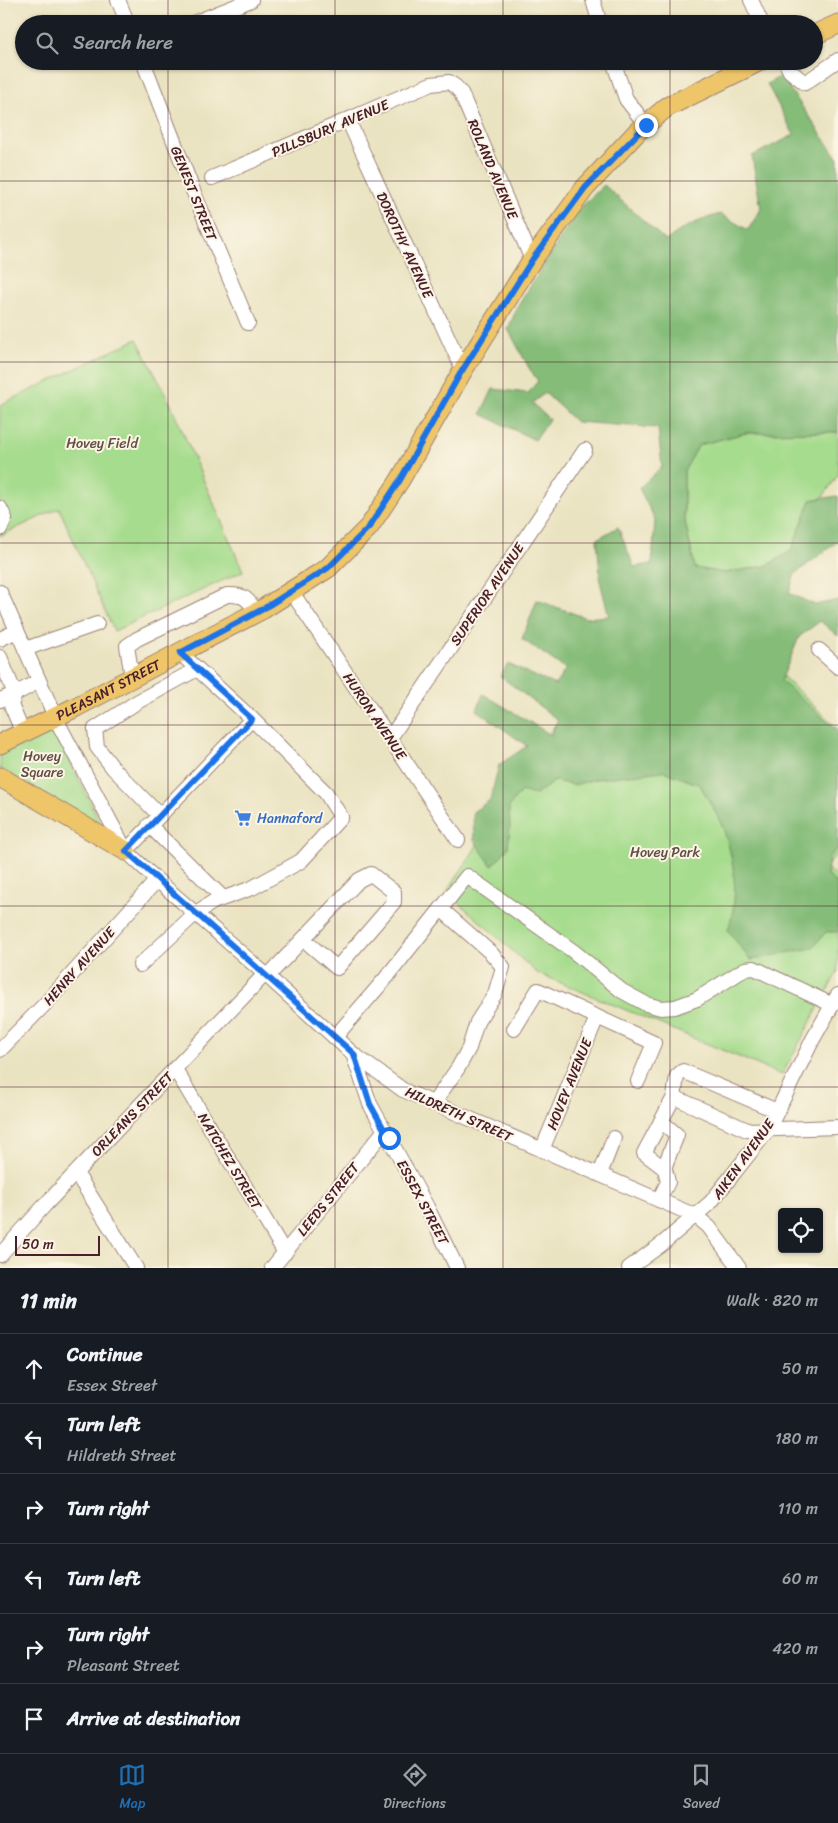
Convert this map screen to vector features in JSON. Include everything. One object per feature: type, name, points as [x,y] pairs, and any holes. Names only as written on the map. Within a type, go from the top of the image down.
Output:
[{"type":"main road","points":[[823,32],[838,24]]},
{"type":"main road","name":"PLEASANT STREET","points":[[0,744],[180,653],[256,612],[328,568],[369,527],[400,480],[463,370],[532,260],[585,188],[646,125],[667,107],[742,70]]},
{"type":"main road","points":[[0,777],[126,851]]},
{"type":"street","points":[[118,0],[124,15]]},
{"type":"street","points":[[214,15],[251,0]]},
{"type":"street","points":[[593,0],[597,15]]},
{"type":"street","points":[[751,0],[758,15]]},
{"type":"street","points":[[790,70],[805,83],[838,60]]},
{"type":"street","name":"GENEST STREET","points":[[146,70],[192,188],[248,323]]},
{"type":"street","points":[[616,70],[626,99],[646,125]]},
{"type":"street","name":"PILLSBURY AVENUE","points":[[212,178],[431,84],[449,82]]},
{"type":"street","name":"ROLAND AVENUE","points":[[449,82],[461,93],[532,260]]},
{"type":"street","name":"DOROTHY AVENUE","points":[[348,120],[463,370]]},
{"type":"street","name":"SUPERIOR AVENUE","points":[[390,738],[584,450]]},
{"type":"street","points":[[0,508],[5,518],[0,529]]},
{"type":"street","name":"HURON AVENUE","points":[[291,591],[458,840]]},
{"type":"street","name":"HILDRETH STREET","points":[[0,592],[55,717],[126,851],[354,1054],[403,1090],[696,1216],[709,1227],[739,1268]]},
{"type":"street","points":[[132,677],[127,646],[137,639],[228,595],[238,595],[247,598],[256,612]]},
{"type":"street","points":[[25,649],[97,624]]},
{"type":"street","points":[[0,639],[17,631]]},
{"type":"street","points":[[819,650],[838,667]]},
{"type":"street","points":[[140,965],[196,913],[213,902],[252,888],[302,861],[341,816],[326,793],[252,719],[180,653]]},
{"type":"street","points":[[0,657],[15,694],[11,705],[23,733]]},
{"type":"street","points":[[197,669],[137,702],[95,729],[97,747],[154,820],[222,898]]},
{"type":"street","points":[[0,700],[39,681]]},
{"type":"street","points":[[126,851],[252,719]]},
{"type":"street","name":"ORLEANS STREET","points":[[0,1256],[175,1069],[360,880],[371,874],[394,892],[394,902],[337,968],[302,940]]},
{"type":"street","points":[[336,1036],[386,978],[467,876],[573,951],[622,991],[646,1004],[661,1008],[675,1007],[697,999],[745,969],[754,968],[835,1000]]},
{"type":"street","name":"HENRY AVENUE","points":[[0,1050],[45,1004],[158,880]]},
{"type":"street","points":[[433,1104],[458,1068],[469,1048],[477,1022],[495,994],[503,967],[492,953],[441,909]]},
{"type":"street","points":[[514,1029],[538,990],[654,1043],[638,1081]]},
{"type":"street","name":"AIKEN AVENUE","points":[[634,1267],[711,1202],[768,1130],[813,1039],[835,1000]]},
{"type":"street","name":"HOVEY AVENUE","points":[[542,1150],[597,1017]]},
{"type":"street","name":"ESSEX STREET","points":[[354,1054],[370,1104],[427,1207],[453,1266]]},
{"type":"street","name":"NATCHEZ STREET","points":[[175,1069],[285,1253]]},
{"type":"street","points":[[658,1200],[668,1182],[666,1169],[644,1152],[674,1096],[678,1076],[683,1071],[777,1111]]},
{"type":"street","points":[[674,1096],[747,1130],[838,1127]]},
{"type":"street","points":[[661,1120],[677,1135],[664,1168]]},
{"type":"street","name":"LEEDS STREET","points":[[272,1268],[385,1130]]},
{"type":"street","points":[[600,1174],[614,1138]]},
{"type":"street","points":[[76,1173],[136,1268]]},
{"type":"green space","points":[[781,76],[838,159],[838,432],[745,433],[699,445],[684,471],[684,517],[695,568],[725,573],[766,566],[791,551],[811,500],[838,496],[838,541],[795,574],[789,593],[815,605],[838,600],[838,636],[820,621],[799,637],[781,681],[838,731],[838,848],[829,857],[827,875],[838,885],[838,932],[826,932],[812,948],[750,960],[728,930],[734,906],[734,880],[731,855],[722,825],[700,785],[663,771],[596,779],[574,785],[555,781],[535,795],[521,791],[509,807],[508,848],[492,866],[474,840],[473,812],[490,800],[499,765],[527,746],[477,710],[483,694],[551,735],[558,720],[500,676],[508,664],[555,685],[566,669],[522,639],[537,600],[586,618],[609,616],[601,585],[597,539],[618,527],[634,567],[652,564],[655,520],[639,488],[662,467],[658,428],[576,422],[545,393],[532,403],[549,419],[535,440],[481,414],[493,389],[528,393],[538,381],[508,329],[518,306],[578,210],[604,185],[666,241],[692,224],[720,214],[748,230],[761,209],[752,156],[794,135],[767,84]]},
{"type":"green space","name":"Hovey Field","points":[[137,339],[171,405],[243,571],[114,631],[59,508],[0,536],[0,405]]},
{"type":"green space","points":[[838,432],[838,475],[822,498],[811,500],[792,551],[766,566],[725,573],[695,568],[684,517],[684,471],[699,445],[745,433]]},
{"type":"green space","name":"Hovey Park","points":[[671,545],[773,667],[838,729],[838,852],[826,867],[838,879],[838,971],[782,1075],[537,973],[447,892]]},
{"type":"green space","name":"Hovey Square","points":[[54,729],[99,820],[98,825],[0,769],[0,755]]},
{"type":"place","name":"Hannaford","points":[[243,818]]},
{"type":"route","points":[[389,1138],[370,1104],[354,1054],[126,851],[252,719],[180,653],[263,609],[328,568],[369,527],[400,480],[460,374],[532,260],[585,188],[638,131],[646,125]]}]
